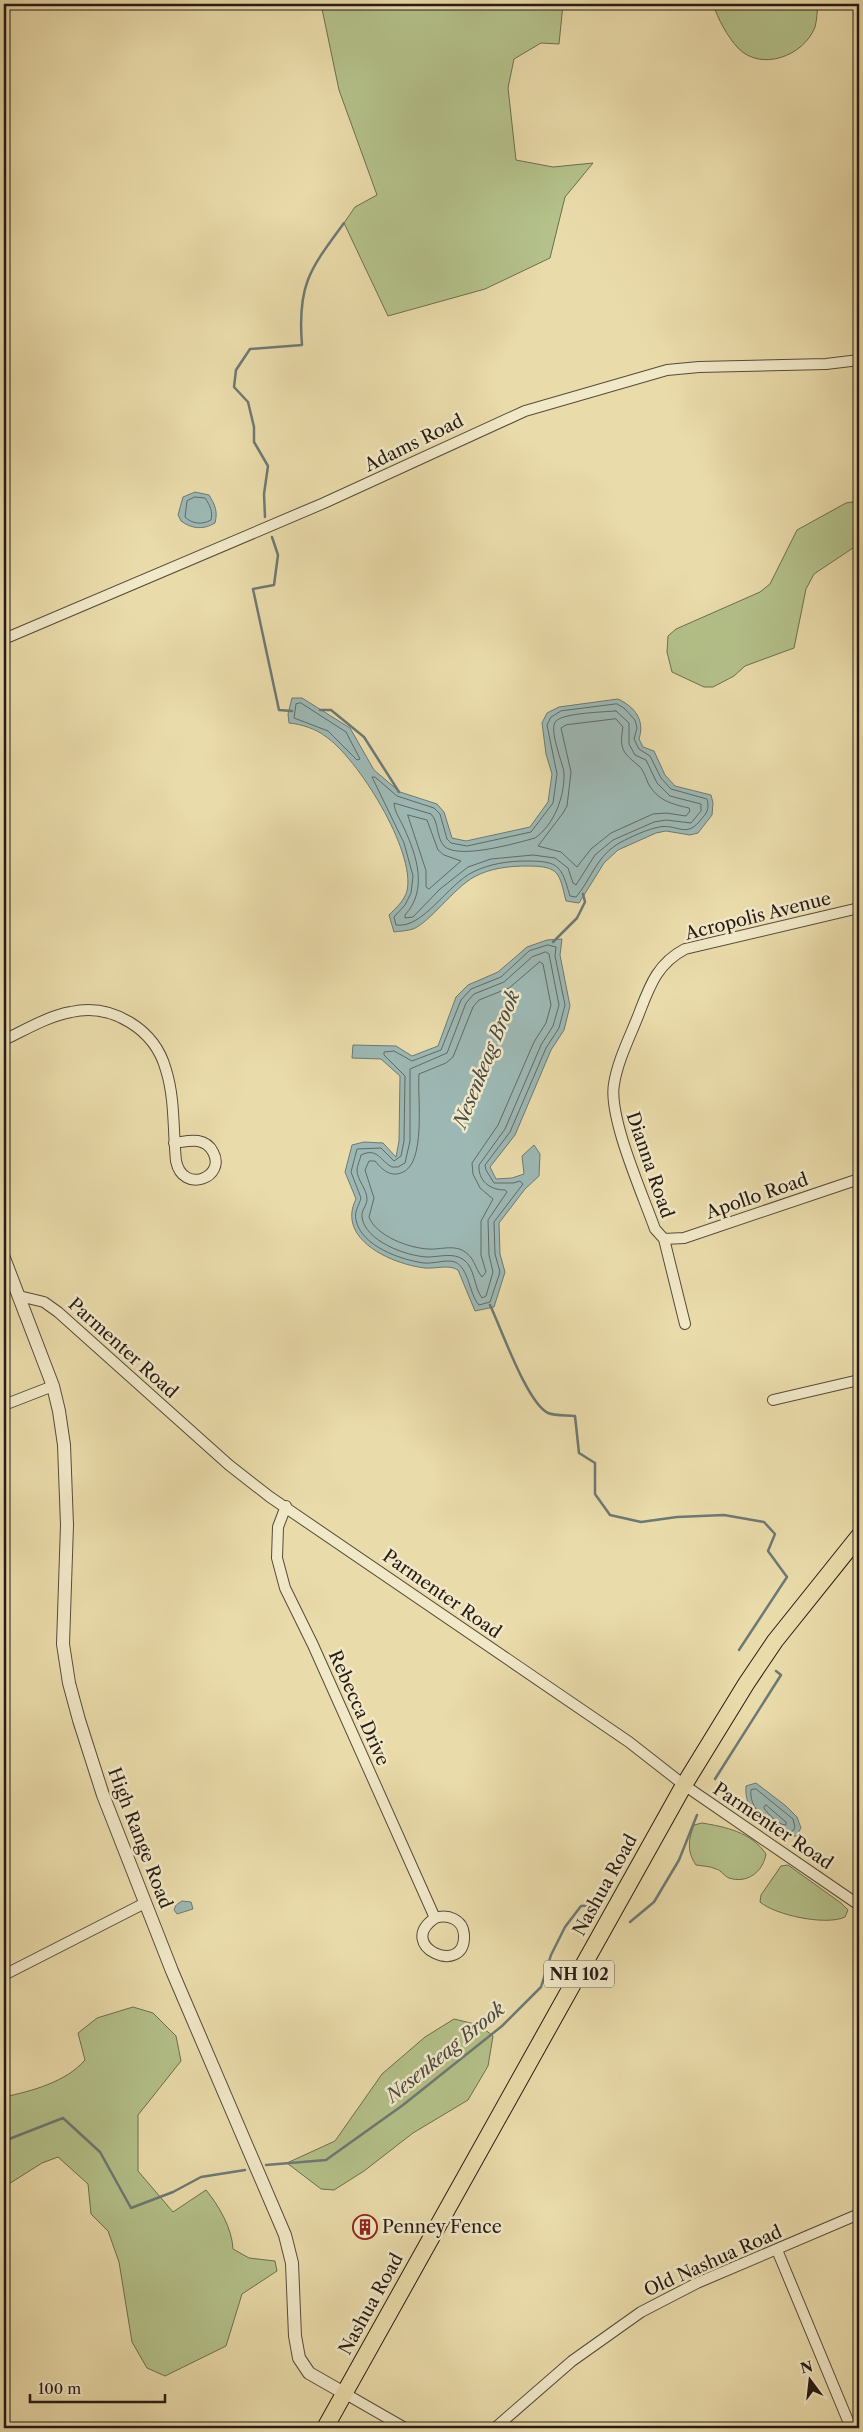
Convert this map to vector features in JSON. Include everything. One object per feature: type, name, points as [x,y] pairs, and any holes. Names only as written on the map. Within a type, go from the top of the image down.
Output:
[{"type":"main road","name":"Nashua Road","points":[[324,2428],[684,1785],[746,1684],[775,1641],[859,1536]]},
{"type":"street","name":"Adams Road","points":[[4,639],[324,504],[524,411],[667,370],[699,367],[826,364],[859,360]]},
{"type":"street","name":"Acropolis Avenue","points":[[668,960],[685,949],[859,908]]},
{"type":"street","name":"Dianna Road","points":[[668,960],[650,985],[616,1075],[613,1096],[615,1116],[629,1156],[656,1229],[664,1239],[685,1324]]},
{"type":"street","points":[[4,1040],[59,1014],[72,1011],[100,1011],[125,1019],[147,1036],[162,1058],[169,1084],[174,1143],[176,1161],[181,1173],[186,1178],[198,1180],[210,1174],[214,1169],[215,1156],[208,1145],[197,1141],[174,1143]]},
{"type":"street","name":"Apollo Road","points":[[664,1239],[684,1238],[859,1179]]},
{"type":"street","name":"High Range Road","points":[[4,1258],[53,1386],[60,1411],[64,1445],[67,1525],[63,1644],[68,1683],[103,1795],[145,1903],[250,2157],[285,2235],[292,2263],[295,2336],[299,2358],[309,2373],[344,2393]]},
{"type":"street","name":"Parmenter Road","points":[[19,1296],[34,1298],[51,1306],[229,1465],[629,1742],[684,1785],[859,1905]]},
{"type":"street","points":[[773,1400],[859,1380]]},
{"type":"street","points":[[4,1405],[53,1386]]},
{"type":"street","name":"Rebecca Drive","points":[[286,1506],[278,1527],[277,1558],[285,1588],[314,1645],[435,1918]]},
{"type":"street","points":[[4,1975],[145,1903]]},
{"type":"street","points":[[448,1916],[460,1923],[463,1929],[463,1942],[455,1953],[442,1957],[436,1955],[426,1946],[424,1940],[425,1927],[435,1918],[448,1916]]},
{"type":"street","name":"Old Nashua Road","points":[[495,2428],[572,2361],[641,2312],[697,2283],[859,2214]]},
{"type":"street","points":[[777,2250],[851,2428]]},
{"type":"street","points":[[344,2393],[405,2428]]},
{"type":"green space","points":[[321,4],[563,4],[559,44],[541,43],[514,59],[508,88],[516,160],[553,167],[593,163],[565,197],[550,258],[485,289],[388,316],[344,223],[355,207],[377,195],[339,90]]},
{"type":"green space","points":[[713,4],[818,4],[815,27],[802,46],[792,53],[770,60],[758,59],[747,55],[738,48],[723,27]]},
{"type":"green space","points":[[859,501],[859,544],[814,574],[806,589],[794,648],[745,666],[734,676],[713,687],[704,687],[672,672],[667,652],[668,636],[676,629],[760,592],[770,584],[797,530],[846,503]]},
{"type":"green space","points":[[702,1823],[729,1829],[753,1840],[766,1854],[758,1871],[748,1878],[736,1879],[727,1877],[714,1868],[696,1865],[690,1851],[690,1841],[694,1825]]},
{"type":"green space","points":[[788,1865],[841,1903],[848,1910],[845,1917],[826,1920],[801,1918],[777,1911],[760,1902],[761,1895],[781,1866]]},
{"type":"green space","points":[[133,2007],[153,2013],[176,2036],[181,2061],[138,2115],[138,2171],[173,2212],[206,2190],[224,2218],[230,2233],[233,2249],[249,2258],[275,2261],[277,2271],[242,2294],[226,2346],[165,2376],[147,2368],[132,2342],[119,2262],[108,2231],[91,2214],[88,2184],[58,2157],[42,2163],[4,2187],[4,2097],[48,2084],[77,2068],[85,2060],[78,2033],[97,2018]]},
{"type":"green space","points":[[454,2019],[479,2025],[493,2036],[488,2066],[468,2100],[413,2133],[364,2171],[334,2190],[321,2189],[287,2163],[335,2141],[382,2074],[425,2037]]},
{"type":"water","points":[[195,492],[209,495],[215,508],[215,523],[198,528],[189,526],[181,521],[178,515],[183,497]]},
{"type":"water","points":[[292,698],[302,698],[350,728],[374,770],[400,792],[437,804],[444,812],[452,838],[466,841],[530,827],[548,802],[552,774],[546,754],[542,723],[547,713],[559,707],[618,699],[634,710],[641,726],[639,739],[643,747],[654,751],[665,775],[675,786],[711,795],[713,803],[712,815],[698,833],[690,835],[666,831],[656,833],[618,850],[604,863],[579,903],[566,901],[562,884],[556,873],[552,870],[538,866],[500,868],[487,871],[466,882],[426,920],[413,929],[394,932],[389,915],[406,895],[407,874],[402,853],[393,830],[367,784],[353,763],[338,747],[317,731],[289,723],[288,714]]},
{"type":"water","points":[[562,939],[560,955],[570,1006],[564,1030],[551,1050],[515,1135],[490,1167],[496,1179],[512,1178],[524,1174],[522,1156],[534,1145],[540,1154],[539,1176],[525,1189],[499,1223],[500,1254],[505,1272],[494,1307],[475,1311],[458,1270],[446,1267],[425,1268],[411,1266],[397,1261],[370,1247],[360,1237],[354,1226],[352,1213],[356,1199],[345,1172],[352,1145],[364,1142],[383,1143],[396,1157],[399,1141],[400,1076],[381,1059],[352,1058],[353,1045],[396,1046],[412,1056],[438,1046],[456,997],[468,985],[498,972],[527,947],[547,940]]},
{"type":"water","points":[[756,1783],[797,1817],[801,1828],[796,1836],[782,1838],[761,1823],[751,1810],[746,1795],[746,1786]]},
{"type":"water","points":[[182,1901],[191,1902],[193,1909],[177,1914],[174,1910],[176,1905]]},
{"type":"waterway","name":"Nesenkeag Brook","points":[[265,517],[264,494],[268,466],[254,442],[254,427],[248,402],[234,387],[236,370],[250,349],[302,345],[302,307],[308,279],[322,253],[344,223]]},
{"type":"waterway","name":"Nesenkeag Brook","points":[[272,537],[278,555],[274,585],[253,589],[279,710],[292,711]]},
{"type":"waterway","name":"Nesenkeag Brook","points":[[320,710],[331,710],[364,737],[399,792]]},
{"type":"waterway","name":"Nesenkeag Brook","points":[[553,942],[577,918],[585,902],[583,894]]},
{"type":"waterway","name":"Nesenkeag Brook","points":[[490,1305],[515,1364],[540,1406],[551,1414],[575,1416],[579,1453],[595,1463],[595,1494],[610,1515],[641,1522],[677,1517],[724,1515],[764,1522],[775,1534],[768,1551],[787,1577],[739,1650]]},
{"type":"waterway","name":"Nesenkeag Brook","points":[[715,1779],[781,1675],[776,1671]]},
{"type":"waterway","name":"Nesenkeag Brook","points":[[630,1922],[654,1902],[679,1860],[697,1815]]},
{"type":"waterway","name":"Nesenkeag Brook","points":[[266,2165],[326,2160],[403,2105],[502,2026],[541,1987],[551,1955],[565,1927],[581,1906],[594,1905]]},
{"type":"waterway","name":"Nesenkeag Brook","points":[[4,2141],[63,2118],[100,2152],[131,2208],[173,2192],[201,2177],[245,2170]]},
{"type":"place","name":"Penney Fence","points":[[365,2227]]}]
